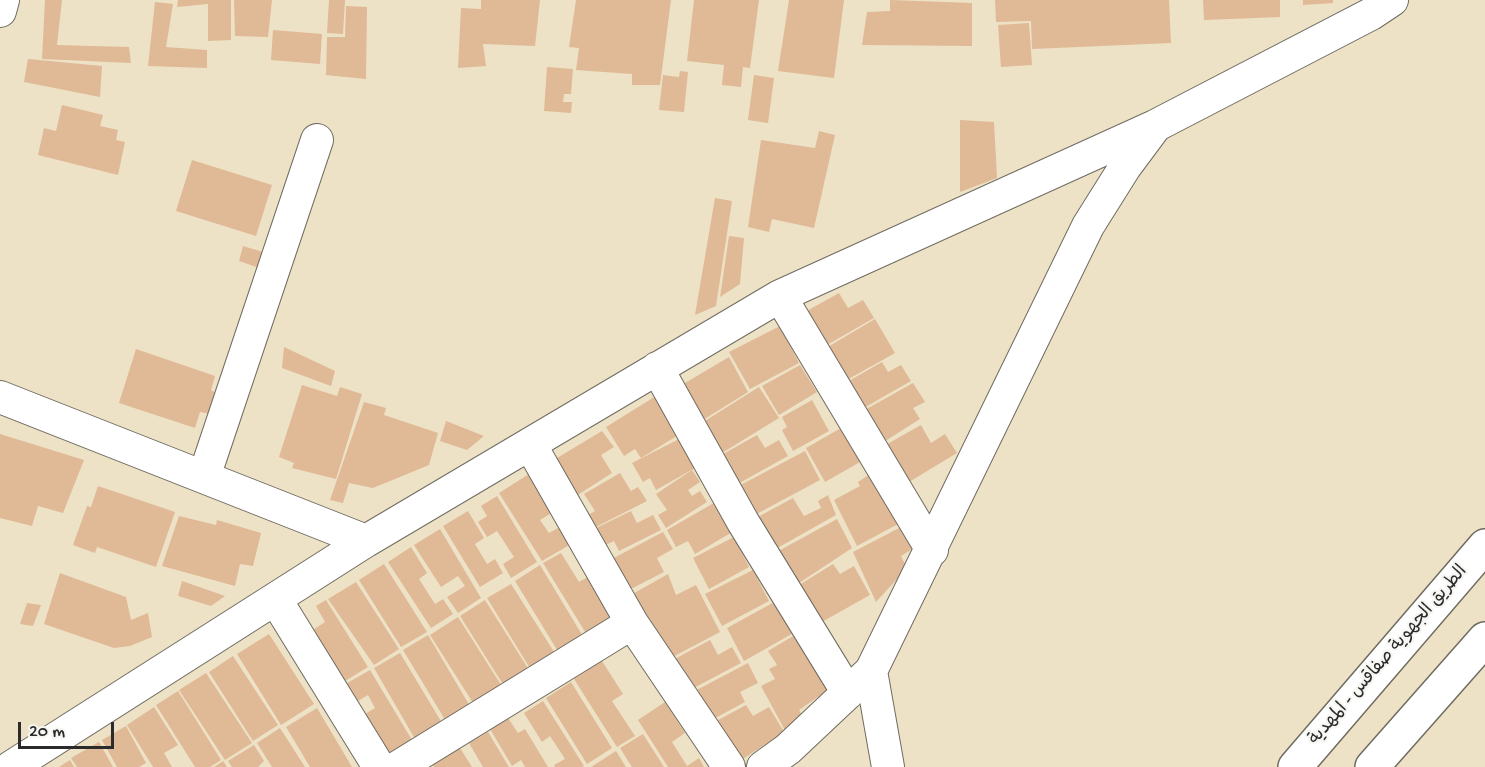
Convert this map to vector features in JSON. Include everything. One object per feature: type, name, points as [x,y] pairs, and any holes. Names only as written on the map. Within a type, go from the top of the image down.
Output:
[{"type":"main road","name":"الطريق الجهوية صفاقس - المهدية","points":[[1294,767],[1485,546]]},
{"type":"main road","points":[[1372,767],[1485,639]]},
{"type":"street","points":[[0,11],[3,0]]},
{"type":"street","points":[[11,767],[366,541],[531,446],[780,296],[1155,126],[1371,14],[1392,0]]},
{"type":"street","points":[[763,767],[788,749],[871,671],[1088,226],[1125,167],[1155,126]]},
{"type":"street","points":[[204,477],[316,140]]},
{"type":"street","points":[[780,296],[932,550]]},
{"type":"street","points":[[657,368],[743,522],[848,693]]},
{"type":"street","points":[[0,397],[366,541]]},
{"type":"street","points":[[531,446],[632,623],[729,767]]},
{"type":"street","points":[[276,600],[379,767]]},
{"type":"street","points":[[398,767],[632,623]]},
{"type":"street","points":[[871,671],[888,767]]},
{"type":"building","points":[[45,0],[62,0],[57,45],[129,47],[131,63],[42,59]]},
{"type":"building","points":[[178,0],[231,0],[231,40],[208,41],[208,4],[177,7]]},
{"type":"building","points":[[234,0],[272,0],[268,37],[235,36]]},
{"type":"building","points":[[329,0],[345,0],[343,34],[327,33]]},
{"type":"building","points":[[481,0],[540,0],[535,46],[483,44],[486,66],[458,68],[461,8],[481,9]]},
{"type":"building","points":[[576,0],[671,0],[660,85],[632,85],[632,74],[576,70],[579,48],[569,47]]},
{"type":"building","points":[[694,0],[759,0],[750,68],[743,67],[741,87],[722,85],[724,65],[687,61]]},
{"type":"building","points":[[789,0],[844,0],[834,78],[778,71]]},
{"type":"building","points":[[890,0],[972,3],[972,46],[862,45],[867,12],[890,11]]},
{"type":"building","points":[[995,0],[1169,0],[1171,43],[1032,49],[1031,21],[996,22]]},
{"type":"building","points":[[1203,0],[1280,0],[1280,17],[1204,20]]},
{"type":"building","points":[[1303,0],[1333,0],[1333,3],[1303,5]]},
{"type":"building","points":[[155,2],[173,4],[166,47],[207,50],[207,68],[148,66]]},
{"type":"building","points":[[346,6],[367,7],[366,79],[326,75],[327,37],[345,37]]},
{"type":"building","points":[[1029,23],[1032,65],[1001,67],[998,25]]},
{"type":"building","points":[[273,30],[322,34],[320,64],[271,60]]},
{"type":"building","points":[[28,59],[102,66],[100,97],[24,82]]},
{"type":"building","points":[[547,67],[573,69],[571,94],[564,94],[563,102],[572,102],[571,113],[544,111]]},
{"type":"building","points":[[680,71],[688,72],[684,112],[659,110],[663,75],[679,77]]},
{"type":"building","points":[[754,75],[774,78],[768,123],[748,120]]},
{"type":"building","points":[[62,105],[103,115],[100,126],[118,130],[116,140],[125,142],[118,175],[38,155],[44,128],[56,131]]},
{"type":"building","points":[[960,120],[994,122],[997,178],[960,192]]},
{"type":"building","points":[[819,131],[835,135],[814,228],[772,219],[769,232],[748,227],[761,140],[815,148]]},
{"type":"building","points":[[192,160],[272,185],[256,236],[176,211]]},
{"type":"building","points":[[715,198],[732,201],[716,306],[695,315]]},
{"type":"building","points":[[729,236],[744,238],[740,284],[720,297]]},
{"type":"building","points":[[243,246],[273,255],[268,271],[239,261]]},
{"type":"building","points":[[839,293],[848,308],[863,300],[874,318],[825,346],[805,312]]},
{"type":"building","points":[[875,319],[895,353],[845,381],[826,348]]},
{"type":"building","points":[[780,326],[799,363],[750,389],[729,352]]},
{"type":"building","points":[[284,347],[335,371],[331,386],[282,368]]},
{"type":"building","points":[[136,349],[215,376],[211,390],[216,393],[211,414],[200,412],[195,428],[119,403]]},
{"type":"building","points":[[729,357],[748,392],[698,423],[680,386]]},
{"type":"building","points":[[882,362],[888,372],[901,365],[911,381],[862,409],[847,382]]},
{"type":"building","points":[[800,365],[817,392],[779,415],[762,386]]},
{"type":"building","points":[[913,383],[925,402],[913,408],[920,419],[882,443],[863,411]]},
{"type":"building","points":[[302,385],[337,396],[340,387],[362,394],[336,479],[292,468],[294,463],[279,457]]},
{"type":"building","points":[[759,387],[779,418],[717,456],[700,424]]},
{"type":"building","points":[[656,396],[680,434],[641,458],[635,449],[624,456],[606,427]]},
{"type":"building","points":[[812,400],[829,431],[793,451],[782,430],[787,427],[782,417]]},
{"type":"building","points":[[364,402],[386,408],[384,415],[438,433],[429,465],[373,488],[349,483],[343,503],[330,500]]},
{"type":"building","points":[[446,421],[484,436],[467,450],[440,441]]},
{"type":"building","points":[[921,425],[931,443],[945,434],[957,453],[904,485],[884,446]]},
{"type":"building","points":[[841,428],[860,462],[825,482],[806,448]]},
{"type":"building","points":[[602,431],[614,447],[601,455],[612,473],[573,498],[552,461]]},
{"type":"building","points":[[0,434],[84,460],[63,513],[38,506],[32,526],[0,518]]},
{"type":"building","points":[[757,435],[765,448],[779,440],[788,456],[734,486],[718,457]]},
{"type":"building","points":[[679,439],[695,468],[656,490],[650,478],[643,482],[632,463]]},
{"type":"building","points":[[805,451],[820,480],[749,518],[733,489]]},
{"type":"building","points":[[692,470],[700,482],[688,490],[692,496],[700,491],[707,502],[666,528],[658,515],[667,510],[656,494]]},
{"type":"building","points":[[620,473],[631,491],[638,487],[647,501],[592,529],[586,516],[595,511],[584,494]]},
{"type":"building","points":[[529,474],[553,512],[540,520],[549,533],[560,527],[571,544],[542,561],[499,493]]},
{"type":"building","points":[[870,474],[898,524],[857,546],[834,500],[860,486],[858,482]]},
{"type":"building","points":[[98,486],[175,512],[156,567],[97,547],[95,553],[73,545],[87,506],[91,507]]},
{"type":"building","points":[[828,495],[836,515],[772,551],[754,519],[793,498],[804,516],[821,508],[818,501]]},
{"type":"building","points":[[497,496],[537,562],[511,578],[503,564],[514,557],[497,531],[487,537],[478,522],[487,516],[481,506]]},
{"type":"building","points":[[719,500],[734,531],[695,554],[688,541],[676,547],[667,530]]},
{"type":"building","points":[[468,511],[484,538],[475,544],[487,564],[495,559],[503,573],[480,587],[443,526]]},
{"type":"building","points":[[631,511],[637,523],[653,515],[661,530],[619,551],[614,541],[599,548],[590,531]]},
{"type":"building","points":[[179,516],[216,525],[217,520],[261,533],[253,566],[240,564],[235,586],[162,566]]},
{"type":"building","points":[[837,519],[852,548],[793,587],[773,554]]},
{"type":"building","points":[[903,526],[914,548],[901,556],[907,568],[876,602],[853,552]]},
{"type":"building","points":[[440,529],[481,598],[458,613],[447,597],[465,586],[458,576],[441,587],[414,545]]},
{"type":"building","points":[[663,532],[673,549],[657,558],[664,572],[627,591],[610,560]]},
{"type":"building","points":[[734,537],[749,567],[709,589],[693,558]]},
{"type":"building","points":[[411,547],[427,573],[419,579],[435,604],[443,599],[453,614],[431,628],[388,562]]},
{"type":"building","points":[[561,553],[579,582],[591,575],[616,617],[587,635],[543,563]]},
{"type":"building","points":[[384,564],[427,632],[401,647],[359,580]]},
{"type":"building","points":[[833,564],[840,574],[854,566],[870,595],[820,623],[796,587]]},
{"type":"building","points":[[540,565],[584,638],[559,653],[515,581]]},
{"type":"building","points":[[753,570],[769,601],[722,626],[705,594]]},
{"type":"building","points":[[60,573],[126,597],[131,620],[148,613],[152,637],[130,646],[114,648],[44,624]]},
{"type":"building","points":[[668,574],[676,595],[696,585],[720,632],[665,661],[629,596]]},
{"type":"building","points":[[182,581],[225,596],[211,606],[178,596]]},
{"type":"building","points":[[356,582],[399,649],[374,665],[328,599]]},
{"type":"building","points":[[511,584],[556,655],[531,670],[487,598]]},
{"type":"building","points":[[326,600],[368,667],[337,686],[305,635],[325,622],[316,606]]},
{"type":"building","points":[[485,600],[529,670],[504,686],[460,616]]},
{"type":"building","points":[[778,600],[797,631],[744,661],[727,628]]},
{"type":"building","points":[[27,603],[41,605],[33,626],[20,624]]},
{"type":"building","points":[[458,617],[503,688],[475,706],[430,635]]},
{"type":"building","points":[[800,632],[831,688],[799,710],[805,721],[787,734],[761,686],[775,679],[769,669],[777,665],[768,651]]},
{"type":"building","points":[[269,634],[314,704],[281,725],[237,654]]},
{"type":"building","points":[[428,635],[471,708],[447,723],[403,650]]},
{"type":"building","points":[[710,640],[718,655],[732,647],[741,663],[688,691],[671,661]]},
{"type":"building","points":[[400,653],[442,723],[415,739],[374,668]]},
{"type":"building","points":[[233,656],[278,725],[253,741],[209,672]]},
{"type":"building","points":[[602,661],[623,694],[612,701],[635,736],[617,747],[574,679]]},
{"type":"building","points":[[748,663],[758,683],[740,692],[745,702],[704,724],[689,694]]},
{"type":"building","points":[[370,670],[412,740],[384,757],[360,717],[375,708],[368,695],[353,704],[342,686]]},
{"type":"building","points":[[206,673],[252,743],[225,760],[179,690]]},
{"type":"building","points":[[571,682],[612,748],[587,764],[546,698]]},
{"type":"building","points":[[178,691],[221,760],[210,767],[195,767],[156,705]]},
{"type":"building","points":[[543,701],[584,766],[555,767],[554,765],[565,759],[550,736],[542,742],[524,713]]},
{"type":"building","points":[[665,702],[685,733],[672,742],[687,766],[699,758],[704,767],[668,767],[638,720]]},
{"type":"building","points":[[746,705],[753,716],[769,707],[784,732],[732,766],[707,726]]},
{"type":"building","points":[[154,707],[178,745],[164,753],[172,767],[153,767],[127,725]]},
{"type":"building","points":[[317,708],[352,767],[310,767],[286,727]]},
{"type":"building","points":[[508,718],[518,733],[525,729],[548,767],[525,767],[521,760],[512,766],[490,729]]},
{"type":"building","points":[[126,726],[146,763],[139,767],[117,767],[102,740]]},
{"type":"building","points":[[280,728],[305,767],[272,767],[257,743]]},
{"type":"building","points":[[488,732],[509,767],[483,767],[469,743]]},
{"type":"building","points":[[643,734],[664,767],[632,767],[620,748]]},
{"type":"building","points":[[99,742],[113,767],[77,767],[71,758]]},
{"type":"building","points":[[254,745],[264,761],[258,767],[232,767],[228,761]]},
{"type":"building","points":[[460,748],[472,767],[434,767],[433,765]]},
{"type":"building","points":[[616,751],[626,767],[591,767]]},
{"type":"building","points":[[70,760],[74,767],[59,767]]},
{"type":"building","points":[[223,761],[227,767],[214,767]]}]
